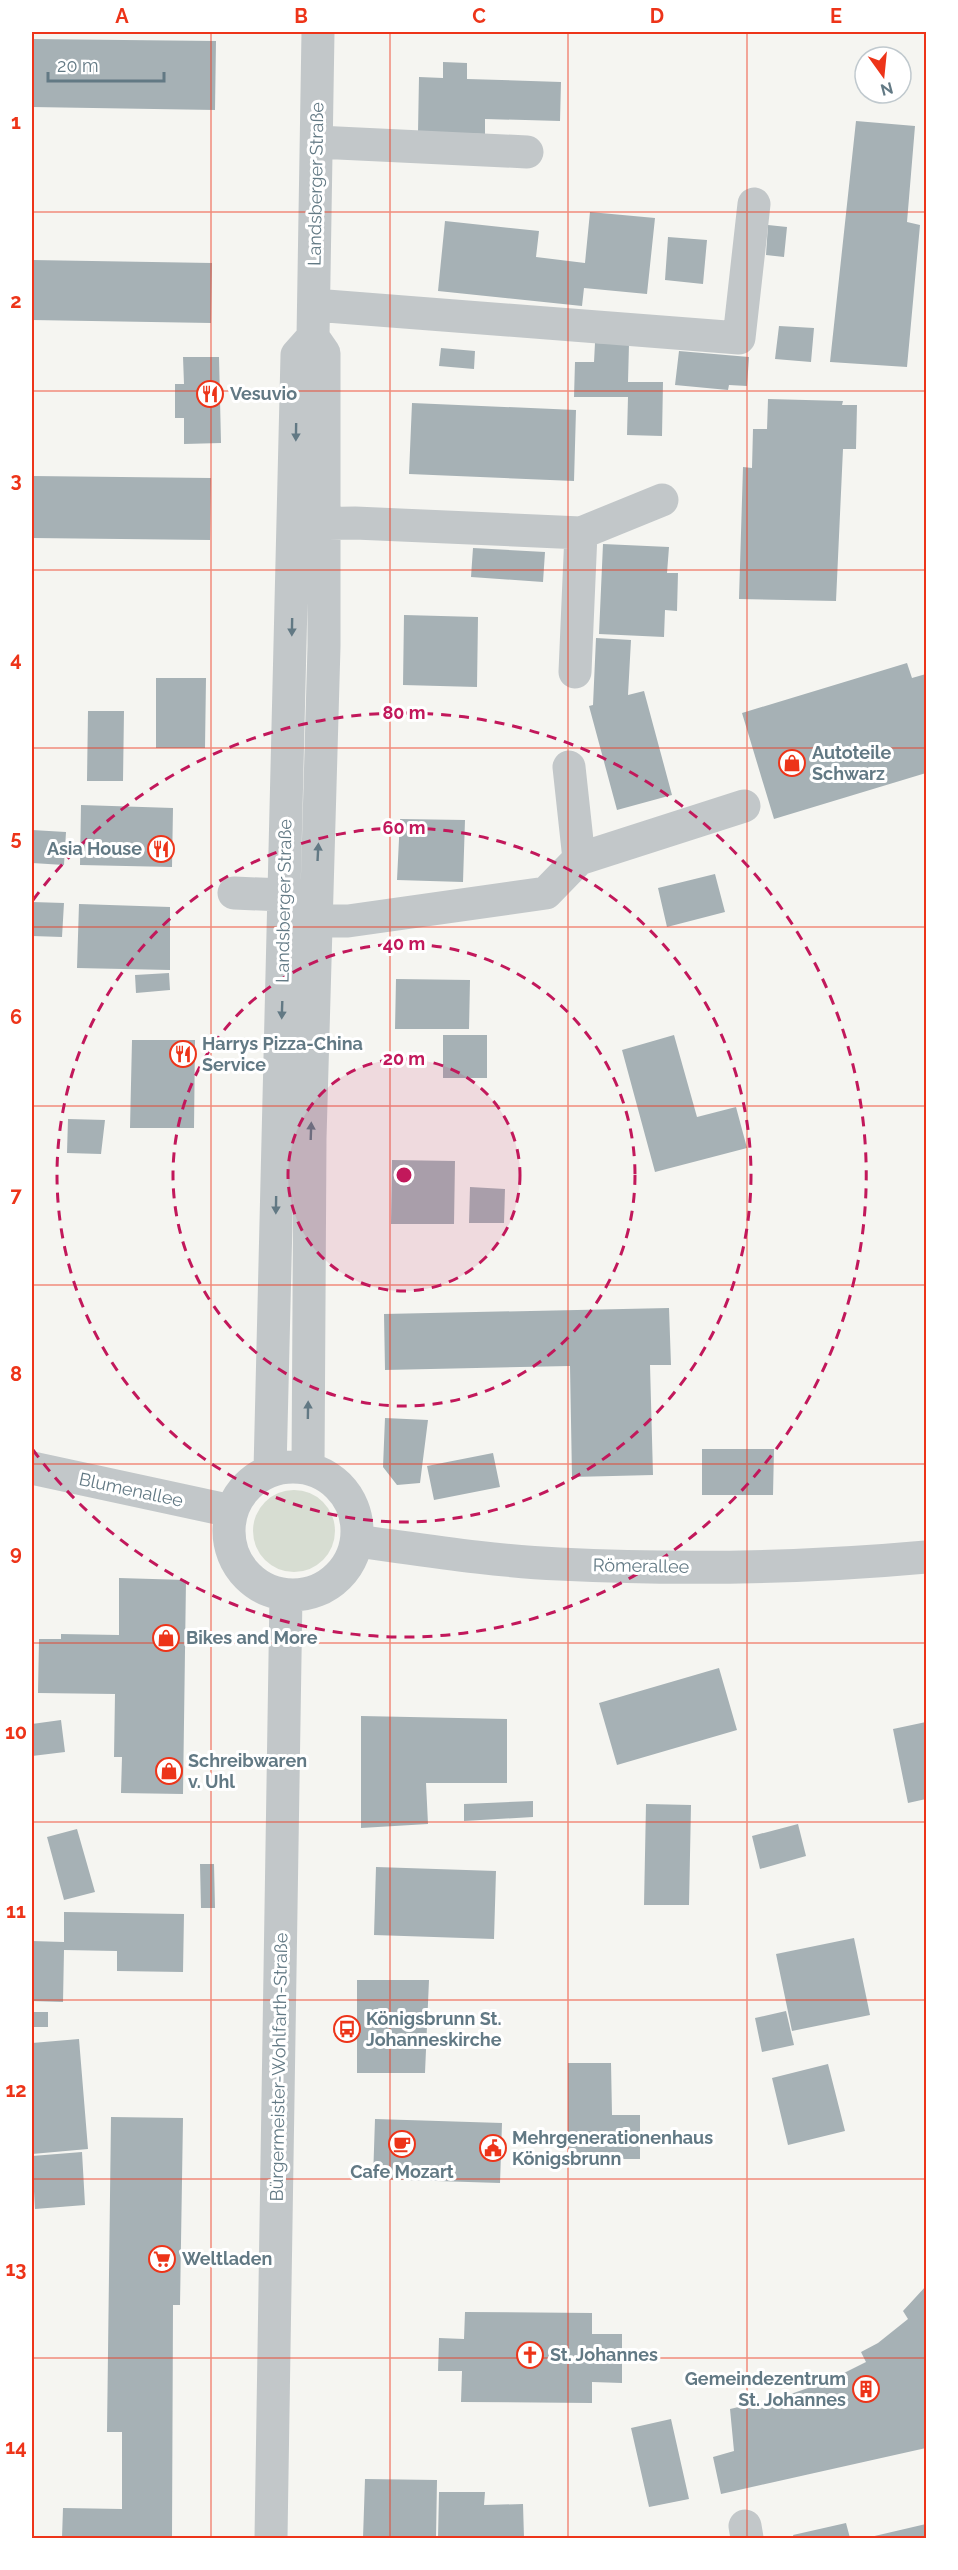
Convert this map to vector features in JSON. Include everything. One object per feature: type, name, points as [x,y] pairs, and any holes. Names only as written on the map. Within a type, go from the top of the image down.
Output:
[{"type":"street","name":"Landsberger Straße","points":[[270,1470],[300,908],[322,764],[309,523],[324,353],[313,321],[318,32]]},
{"type":"street","points":[[317,142],[527,152]]},
{"type":"street","points":[[313,321],[739,338],[754,204]]},
{"type":"street","points":[[309,523],[581,533],[662,500]]},
{"type":"street","points":[[576,672],[581,533]]},
{"type":"street","points":[[569,767],[579,859]]},
{"type":"street","points":[[234,893],[348,921],[546,893],[579,859],[744,806]]},
{"type":"street","name":"Landsberger Straße","points":[[300,908],[310,1138],[308,1468]]},
{"type":"street","points":[[289,1467],[308,1468],[326,1475],[341,1487],[352,1503],[357,1522],[357,1541],[350,1560],[339,1575],[324,1587],[305,1594],[286,1595],[268,1590],[252,1580],[239,1566],[231,1549],[228,1530],[231,1511],[240,1494],[253,1480],[270,1470],[289,1467]]},
{"type":"street","name":"Blumenallee","points":[[32,1468],[231,1511]]},
{"type":"street","name":"Römerallee","points":[[357,1541],[558,1564],[699,1567],[856,1563],[927,1557]]},
{"type":"street","name":"Bürgermeister-Wohlfarth-Straße","points":[[271,2538],[286,1595]]},
{"type":"shaded area","points":[[286,1490],[302,1490],[317,1497],[328,1508],[335,1523],[332,1547],[323,1560],[302,1572],[286,1572],[271,1565],[260,1554],[253,1539],[253,1523],[260,1508],[271,1497]]},
{"type":"building","points":[[32,39],[216,41],[215,110],[32,107]]},
{"type":"building","points":[[443,62],[467,63],[467,79],[561,82],[560,121],[485,119],[485,134],[418,132],[419,77],[443,78]]},
{"type":"building","points":[[856,121],[915,126],[907,222],[920,225],[907,367],[830,362]]},
{"type":"building","points":[[590,212],[655,218],[647,294],[584,288],[582,306],[438,291],[445,221],[539,231],[536,257],[585,263]]},
{"type":"building","points":[[768,225],[787,227],[784,257],[766,255]]},
{"type":"building","points":[[668,237],[707,240],[703,284],[665,280]]},
{"type":"building","points":[[32,260],[212,263],[211,323],[32,320]]},
{"type":"building","points":[[779,326],[814,328],[811,362],[775,359]]},
{"type":"building","points":[[595,343],[629,344],[628,382],[663,382],[662,436],[627,435],[628,397],[574,397],[575,362],[594,362]]},
{"type":"building","points":[[441,348],[475,351],[474,369],[439,366]]},
{"type":"building","points":[[679,351],[749,357],[747,386],[729,385],[728,390],[675,385]]},
{"type":"building","points":[[183,357],[219,357],[221,443],[184,444],[184,418],[175,418],[175,384],[184,384]]},
{"type":"building","points":[[768,399],[843,401],[842,405],[857,405],[856,449],[843,449],[836,601],[739,599],[743,467],[752,468],[753,429],[767,429]]},
{"type":"building","points":[[412,403],[576,410],[574,481],[409,474]]},
{"type":"building","points":[[32,476],[211,478],[210,540],[32,538]]},
{"type":"building","points":[[603,544],[669,547],[667,573],[678,573],[677,611],[665,610],[664,637],[599,634]]},
{"type":"building","points":[[473,548],[545,552],[543,582],[471,577]]},
{"type":"building","points":[[404,615],[478,617],[477,687],[403,685]]},
{"type":"building","points":[[596,638],[631,640],[628,695],[644,691],[672,795],[617,810],[589,706],[593,705]]},
{"type":"building","points":[[907,663],[912,678],[926,674],[926,773],[774,819],[742,713]]},
{"type":"building","points":[[156,678],[206,678],[205,748],[156,748]]},
{"type":"building","points":[[88,711],[124,711],[123,781],[87,781]]},
{"type":"building","points":[[81,805],[173,808],[172,867],[80,865]]},
{"type":"building","points":[[400,819],[465,820],[463,882],[397,880]]},
{"type":"building","points":[[32,830],[66,832],[64,865],[32,863]]},
{"type":"building","points":[[715,874],[725,912],[667,927],[658,888]]},
{"type":"building","points":[[32,902],[64,903],[62,937],[32,936]]},
{"type":"building","points":[[79,904],[170,907],[170,970],[77,968]]},
{"type":"building","points":[[169,973],[170,990],[136,993],[135,975]]},
{"type":"building","points":[[396,979],[470,980],[469,1029],[395,1029]]},
{"type":"building","points":[[443,1035],[487,1035],[487,1078],[443,1078]]},
{"type":"building","points":[[674,1035],[697,1117],[736,1107],[747,1148],[655,1172],[622,1050]]},
{"type":"building","points":[[132,1040],[195,1040],[194,1128],[130,1128]]},
{"type":"building","points":[[68,1119],[105,1120],[101,1154],[67,1153]]},
{"type":"building","points":[[392,1160],[455,1161],[454,1224],[391,1224]]},
{"type":"building","points":[[470,1187],[505,1189],[504,1223],[469,1223]]},
{"type":"building","points":[[669,1308],[671,1365],[650,1365],[653,1475],[572,1477],[570,1366],[385,1370],[384,1314]]},
{"type":"building","points":[[385,1418],[428,1420],[420,1483],[397,1485],[383,1467]]},
{"type":"building","points":[[702,1449],[774,1449],[773,1495],[702,1495]]},
{"type":"building","points":[[493,1453],[500,1487],[434,1500],[427,1466]]},
{"type":"building","points":[[119,1578],[186,1580],[183,1794],[121,1793],[122,1757],[114,1757],[115,1694],[38,1693],[39,1639],[61,1639],[61,1634],[119,1635]]},
{"type":"building","points":[[719,1668],[737,1730],[617,1765],[599,1703]]},
{"type":"building","points":[[361,1716],[507,1719],[507,1783],[426,1783],[428,1824],[361,1828]]},
{"type":"building","points":[[61,1720],[65,1752],[32,1756],[32,1724]]},
{"type":"building","points":[[926,1722],[926,1799],[908,1803],[893,1729]]},
{"type":"building","points":[[533,1801],[533,1817],[464,1821],[464,1804]]},
{"type":"building","points":[[646,1804],[691,1805],[689,1905],[644,1905]]},
{"type":"building","points":[[798,1824],[806,1856],[760,1869],[752,1836]]},
{"type":"building","points":[[77,1829],[95,1892],[64,1900],[47,1837]]},
{"type":"building","points":[[200,1864],[214,1864],[215,1908],[201,1908]]},
{"type":"building","points":[[376,1867],[496,1871],[494,1939],[374,1935]]},
{"type":"building","points":[[64,1912],[184,1914],[183,1972],[117,1971],[117,1951],[64,1950],[63,2002],[32,2001],[32,1941],[64,1942]]},
{"type":"building","points":[[854,1938],[870,2015],[792,2031],[776,1954]]},
{"type":"building","points":[[357,1980],[429,1980],[425,2073],[357,2073]]},
{"type":"building","points":[[786,2011],[794,2045],[762,2052],[755,2018]]},
{"type":"building","points":[[32,2012],[48,2012],[48,2027],[32,2027]]},
{"type":"building","points":[[79,2039],[88,2149],[32,2154],[32,2043]]},
{"type":"building","points":[[568,2063],[611,2063],[612,2115],[640,2115],[640,2159],[568,2159]]},
{"type":"building","points":[[828,2064],[845,2131],[788,2145],[772,2078]]},
{"type":"building","points":[[111,2117],[183,2118],[180,2305],[173,2305],[172,2538],[62,2538],[63,2508],[122,2509],[122,2432],[107,2432]]},
{"type":"building","points":[[375,2119],[502,2123],[500,2183],[373,2179]]},
{"type":"building","points":[[82,2152],[85,2205],[35,2209],[32,2156]]},
{"type":"building","name":"Gemeindezentrum St. Johannes","points":[[926,2286],[926,2448],[721,2494],[713,2457],[734,2451],[730,2409],[785,2396],[828,2381],[866,2362],[861,2352],[878,2343],[908,2319],[903,2311]]},
{"type":"building","name":"St. Johannes","points":[[465,2312],[592,2313],[592,2334],[622,2334],[622,2383],[592,2382],[592,2403],[461,2402],[462,2371],[438,2371],[439,2338],[464,2339]]},
{"type":"building","points":[[671,2419],[689,2499],[649,2507],[631,2428]]},
{"type":"building","points":[[365,2479],[437,2480],[436,2538],[363,2538]]},
{"type":"building","points":[[439,2492],[485,2492],[484,2505],[523,2504],[524,2538],[438,2538]]},
{"type":"building","points":[[846,2523],[850,2538],[794,2538],[793,2535]]},
{"type":"building","points":[[926,2524],[926,2538],[866,2538]]},
{"type":"place","name":"Vesuvio","points":[[210,394]]},
{"type":"place","name":"Autoteile Schwarz","points":[[792,763]]},
{"type":"place","name":"Asia House","points":[[161,849]]},
{"type":"place","name":"Harrys Pizza-China Service","points":[[183,1054]]},
{"type":"place","name":"Bikes and More","points":[[166,1638]]},
{"type":"place","name":"Schreibwaren v. Uhl","points":[[169,1771]]},
{"type":"place","name":"Königsbrunn St. Johanneskirche","points":[[347,2029]]},
{"type":"place","name":"Cafe Mozart","points":[[402,2144]]},
{"type":"place","name":"Mehrgenerationenhaus Königsbrunn","points":[[493,2148]]},
{"type":"place","name":"Weltladen","points":[[162,2259]]},
{"type":"place","name":"St. Johannes","points":[[530,2355]]},
{"type":"place","name":"Gemeindezentrum St. Johannes","points":[[866,2389]]}]
